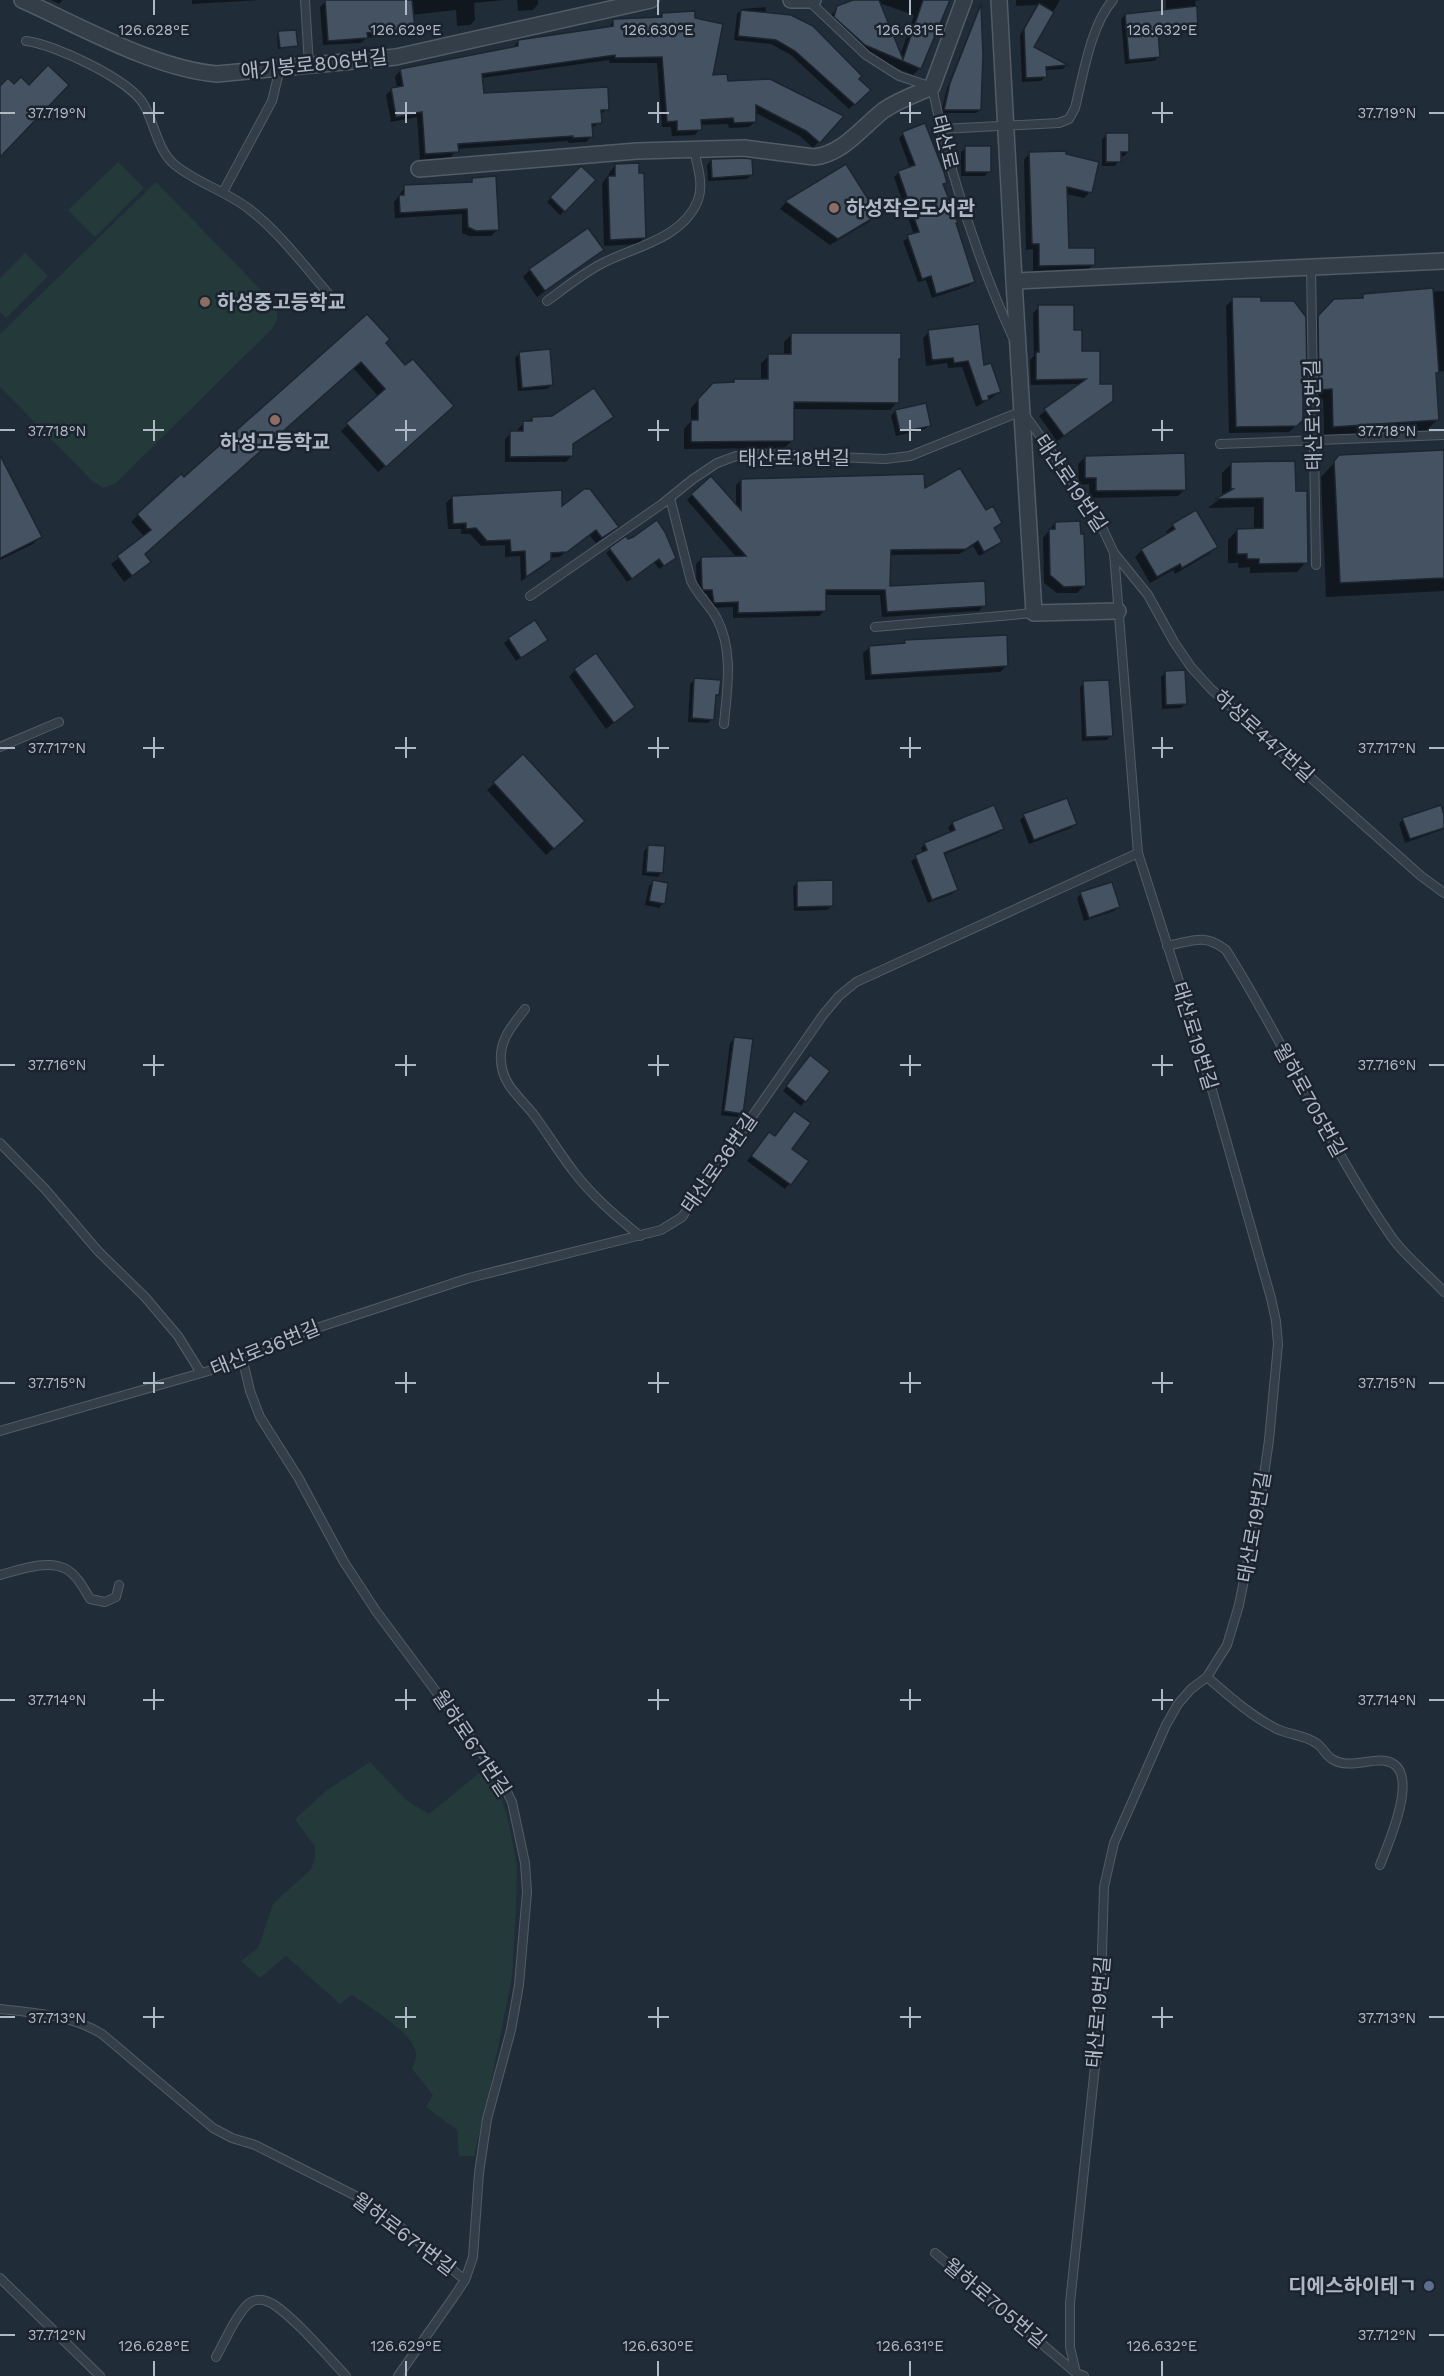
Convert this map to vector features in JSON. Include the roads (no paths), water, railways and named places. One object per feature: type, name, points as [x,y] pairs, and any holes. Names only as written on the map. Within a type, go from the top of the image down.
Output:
[{"type":"street","name":"애기봉로806번길","points":[[22,0],[154,60],[198,72],[217,74],[396,57],[651,0]]},
{"type":"street","points":[[791,0],[811,1]]},
{"type":"street","name":"태산로","points":[[932,87],[964,0]]},
{"type":"street","name":"태산로","points":[[999,0],[1034,614]]},
{"type":"street","points":[[419,169],[603,153],[744,148],[814,157],[826,156],[836,151],[886,109],[932,87]]},
{"type":"street","points":[[1014,281],[1444,261]]},
{"type":"street","points":[[1034,614],[1118,611]]},
{"type":"lane","points":[[305,0],[309,65]]},
{"type":"lane","points":[[941,129],[1059,123],[1069,119],[1075,108],[1096,33],[1113,0]]},
{"type":"lane","points":[[811,1],[866,55],[899,76],[932,87]]},
{"type":"lane","points":[[26,40],[52,47],[112,76],[128,87],[146,106],[166,155],[174,164],[191,176],[223,192],[260,218],[339,306]]},
{"type":"lane","points":[[223,192],[272,101],[280,69]]},
{"type":"lane","name":"태산로","points":[[932,87],[945,148],[975,242],[995,298],[1018,350]]},
{"type":"lane","points":[[548,300],[599,265],[662,237],[682,222],[699,198],[700,181],[694,150]]},
{"type":"lane","name":"태산로13번길","points":[[1311,266],[1316,565]]},
{"type":"lane","name":"태산로18번길","points":[[530,596],[717,463],[736,456],[762,454],[885,459],[910,456],[1022,411]]},
{"type":"lane","name":"태산로19번길","points":[[1022,411],[1096,514],[1114,553],[1138,854],[1199,1044],[1271,1298],[1278,1344],[1264,1473],[1239,1605],[1227,1645],[1207,1677],[1191,1689],[1178,1704],[1166,1725],[1114,1844],[1104,1887],[1100,2019],[1070,2303],[1070,2347],[1080,2374]]},
{"type":"lane","points":[[1220,444],[1444,435]]},
{"type":"lane","points":[[670,498],[691,581],[695,591],[717,618],[725,638],[728,672],[724,724]]},
{"type":"lane","name":"하성로447번길","points":[[1114,553],[1148,595],[1191,667],[1211,689],[1421,876],[1444,893]]},
{"type":"lane","points":[[875,627],[1034,614]]},
{"type":"lane","points":[[0,747],[59,722]]},
{"type":"lane","name":"태산로36번길","points":[[0,1431],[243,1361],[274,1342],[468,1278],[661,1230],[682,1216],[823,1015],[839,996],[856,982],[1138,854]]},
{"type":"lane","name":"월하로705번길","points":[[1167,946],[1201,939],[1214,940],[1227,950],[1328,1136],[1393,1239],[1409,1259],[1444,1292]]},
{"type":"lane","points":[[525,1009],[508,1030],[501,1046],[501,1064],[507,1082],[586,1187],[640,1236]]},
{"type":"lane","name":"태산로36번길","points":[[0,1143],[45,1189],[98,1251],[145,1297],[178,1336],[201,1373]]},
{"type":"lane","name":"월하로671번길","points":[[243,1361],[250,1391],[260,1417],[298,1477],[344,1562],[376,1611],[499,1776],[512,1802],[519,1830],[527,1892],[519,1985],[511,2030],[487,2119],[479,2173],[472,2257],[465,2280],[399,2376]]},
{"type":"lane","points":[[0,1575],[46,1565],[66,1569],[78,1581],[90,1599],[105,1602],[116,1598],[118,1585]]},
{"type":"lane","points":[[1207,1677],[1256,1718],[1318,1744],[1332,1759],[1349,1764],[1383,1759],[1396,1765],[1402,1778],[1402,1797],[1380,1865]]},
{"type":"lane","name":"월하로671번길","points":[[0,2009],[44,2014],[86,2024],[102,2034],[213,2128],[232,2138],[255,2145],[356,2196],[386,2215],[465,2280]]},
{"type":"lane","name":"월하로705번길","points":[[935,2253],[1080,2374]]},
{"type":"lane","points":[[0,2278],[100,2376]]},
{"type":"lane","points":[[216,2357],[244,2309],[251,2302],[261,2299],[272,2303],[290,2319],[346,2376]]},
{"type":"place","name":"하성작은도서관","points":[[834,208]]},
{"type":"place","name":"하성중고등학교","points":[[205,302]]},
{"type":"place","name":"하성고등학교","points":[[275,420]]},
{"type":"place","name":"디에스하이테ㄱ","points":[[1429,2286]]}]
